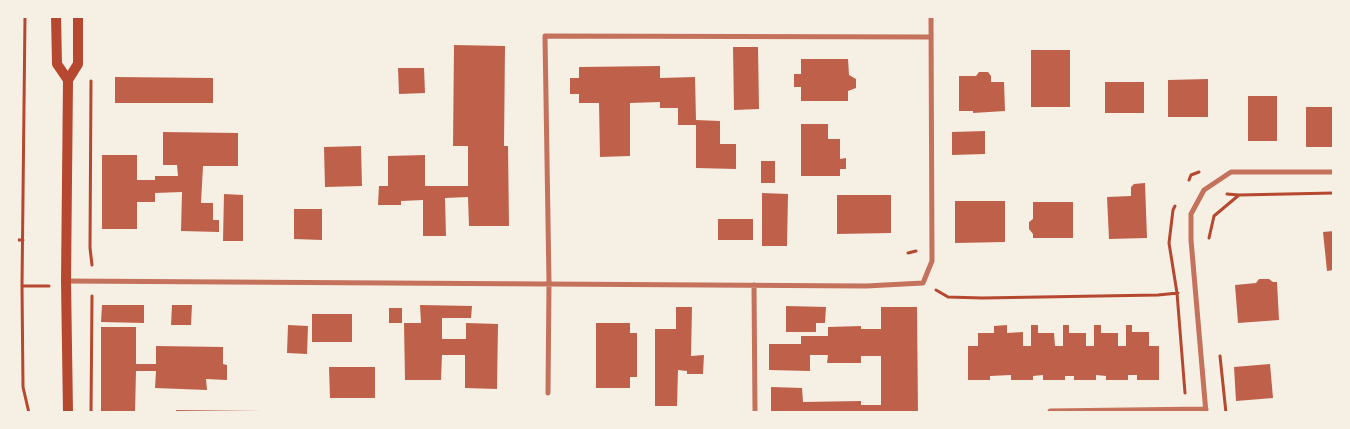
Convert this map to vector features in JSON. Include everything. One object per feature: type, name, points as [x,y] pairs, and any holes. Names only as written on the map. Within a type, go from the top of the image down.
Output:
[{"type":"main road","points":[[56,16],[57,64],[68,80]]},
{"type":"main road","points":[[68,413],[66,281],[68,80],[78,64],[78,16]]},
{"type":"street","points":[[66,281],[866,286],[923,283],[932,261],[931,16]]},
{"type":"street","points":[[548,394],[545,36],[930,37]]},
{"type":"street","points":[[1050,413],[1050,411],[1206,411],[1191,214],[1204,190],[1231,172],[1334,172]]},
{"type":"street","points":[[754,285],[755,413]]},
{"type":"path","points":[[25,16],[22,271],[23,387],[29,413]]},
{"type":"path","points":[[91,73],[90,248],[93,266]]},
{"type":"path","points":[[1204,190],[1239,196],[1334,193]]},
{"type":"path","points":[[1208,243],[1214,216],[1239,196]]},
{"type":"path","points":[[16,240],[23,240]]},
{"type":"path","points":[[16,271],[22,271]]},
{"type":"path","points":[[923,283],[948,297],[982,298],[1158,295],[1196,291]]},
{"type":"path","points":[[22,286],[50,286]]},
{"type":"path","points":[[91,413],[92,298]]},
{"type":"path","points":[[1219,350],[1226,413]]},
{"type":"building","points":[[454,45],[505,46],[504,146],[508,146],[509,226],[469,226],[468,197],[445,198],[446,236],[423,236],[423,200],[401,201],[401,205],[378,205],[379,186],[388,186],[388,156],[425,155],[425,186],[468,186],[468,146],[453,146]]},
{"type":"building","points":[[733,47],[758,47],[759,109],[734,110]]},
{"type":"building","points":[[1031,50],[1070,50],[1070,107],[1031,107]]},
{"type":"building","points":[[801,59],[848,59],[849,75],[856,79],[856,88],[848,91],[848,101],[801,101],[801,87],[794,87],[794,74],[801,74]]},
{"type":"building","points":[[660,66],[660,78],[695,77],[696,120],[720,121],[720,144],[736,144],[736,169],[696,168],[696,125],[678,125],[678,108],[660,108],[660,102],[630,103],[630,156],[600,157],[599,103],[579,103],[579,94],[570,94],[570,78],[579,78],[579,67]]},
{"type":"building","points":[[398,68],[424,68],[425,93],[399,94]]},
{"type":"building","points":[[979,72],[988,72],[991,76],[991,82],[1004,82],[1005,111],[973,113],[973,111],[959,111],[959,76],[976,76]]},
{"type":"building","points":[[115,77],[213,78],[213,103],[115,103]]},
{"type":"building","points":[[1208,79],[1208,117],[1168,117],[1168,80]]},
{"type":"building","points":[[1105,82],[1144,82],[1144,113],[1105,113]]},
{"type":"building","points":[[1248,96],[1277,96],[1277,141],[1248,141]]},
{"type":"building","points":[[1306,107],[1334,107],[1334,147],[1306,147]]},
{"type":"building","points":[[801,124],[828,124],[828,139],[840,139],[840,159],[846,158],[846,169],[840,169],[840,176],[801,176]]},
{"type":"building","points":[[985,131],[985,154],[952,155],[952,132]]},
{"type":"building","points":[[163,132],[238,133],[238,166],[203,166],[201,203],[213,203],[213,220],[219,220],[219,232],[181,231],[182,192],[155,193],[155,202],[137,202],[137,229],[102,229],[102,155],[137,155],[137,180],[155,180],[155,176],[178,176],[177,165],[163,165]]},
{"type":"building","points":[[361,146],[362,186],[325,187],[324,147]]},
{"type":"building","points":[[761,161],[775,161],[775,183],[761,183]]},
{"type":"building","points":[[1145,183],[1147,238],[1109,239],[1107,197],[1131,196],[1131,187],[1134,184]]},
{"type":"building","points":[[762,193],[788,194],[787,246],[762,246]]},
{"type":"building","points":[[224,194],[243,195],[243,241],[223,241]]},
{"type":"building","points":[[837,195],[891,195],[891,233],[837,234]]},
{"type":"building","points":[[955,201],[1005,201],[1005,242],[955,243]]},
{"type":"building","points":[[1033,202],[1073,202],[1073,238],[1033,238],[1033,234],[1029,229],[1029,222],[1033,219]]},
{"type":"building","points":[[294,209],[322,209],[322,240],[294,239]]},
{"type":"building","points":[[718,219],[753,219],[753,240],[718,240]]},
{"type":"building","points":[[1334,231],[1334,270],[1327,271],[1323,232]]},
{"type":"building","points":[[1259,279],[1269,279],[1277,282],[1279,320],[1238,323],[1235,285],[1256,283]]},
{"type":"building","points":[[102,305],[144,305],[144,323],[101,322]]},
{"type":"building","points":[[172,305],[192,305],[191,325],[171,325]]},
{"type":"building","points":[[420,305],[472,306],[471,318],[442,318],[442,339],[466,339],[466,323],[498,324],[497,389],[465,388],[465,355],[442,355],[441,380],[405,380],[404,323],[421,323]]},
{"type":"building","points":[[786,306],[826,307],[825,323],[816,323],[816,332],[786,332]]},
{"type":"building","points":[[676,307],[692,307],[691,356],[704,355],[703,374],[687,374],[687,371],[678,370],[677,406],[655,406],[655,329],[676,329]]},
{"type":"building","points":[[881,307],[917,307],[918,413],[771,413],[771,387],[802,388],[803,402],[861,401],[861,405],[881,405],[881,356],[861,356],[861,363],[827,363],[828,355],[810,355],[810,371],[769,370],[769,344],[801,344],[801,336],[828,336],[828,327],[861,326],[861,329],[881,329]]},
{"type":"building","points":[[389,308],[402,308],[402,323],[389,323]]},
{"type":"building","points":[[312,314],[352,314],[352,342],[312,342]]},
{"type":"building","points":[[596,323],[630,323],[630,333],[637,333],[637,377],[630,377],[630,388],[596,388]]},
{"type":"building","points":[[288,325],[308,326],[307,354],[287,353]]},
{"type":"building","points":[[1007,325],[1007,333],[1023,332],[1023,346],[1031,346],[1031,325],[1038,325],[1038,333],[1054,333],[1055,346],[1063,346],[1063,325],[1069,325],[1069,333],[1086,333],[1086,346],[1094,346],[1094,325],[1101,325],[1101,333],[1118,333],[1118,346],[1126,346],[1126,325],[1132,325],[1132,332],[1149,332],[1149,346],[1159,346],[1159,380],[1137,380],[1137,375],[1128,375],[1128,380],[1106,380],[1106,376],[1096,375],[1096,380],[1074,380],[1074,376],[1065,376],[1065,380],[1043,380],[1043,375],[1033,376],[1033,380],[1011,380],[1011,375],[990,376],[990,380],[968,380],[968,346],[978,346],[978,333],[994,333],[994,326]]},
{"type":"building","points":[[101,327],[136,327],[136,364],[156,364],[156,346],[223,347],[223,364],[227,365],[227,380],[206,379],[207,390],[155,388],[156,371],[136,371],[135,413],[101,413]]},
{"type":"building","points":[[1270,364],[1273,398],[1236,401],[1234,367]]},
{"type":"building","points":[[329,367],[375,367],[375,398],[330,398]]},
{"type":"building","points":[[176,410],[262,411],[262,413],[176,413]]}]
